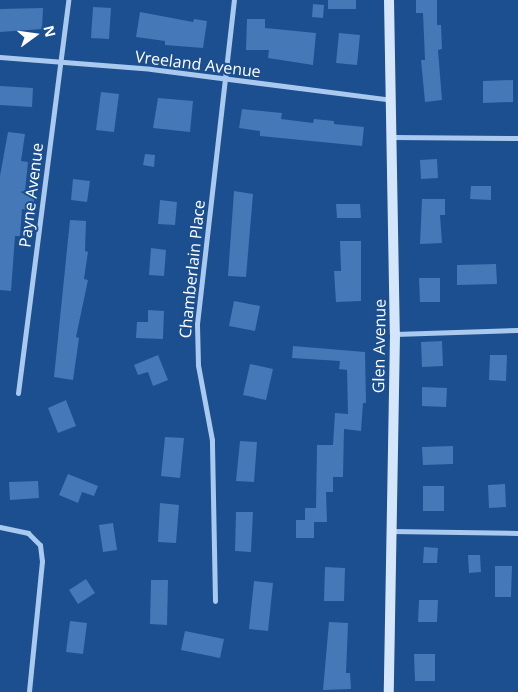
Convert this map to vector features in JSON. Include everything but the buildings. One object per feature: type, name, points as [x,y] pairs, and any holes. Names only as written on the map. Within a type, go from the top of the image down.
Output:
[{"type":"street","name":"Payne Avenue","points":[[18,393],[62,60],[68,0]]},
{"type":"street","name":"Chamberlain Place","points":[[215,600],[212,440],[196,343],[234,0]]},
{"type":"street","name":"Glen Avenue","points":[[389,0],[393,137],[395,334],[389,692]]},
{"type":"street","name":"Vreeland Avenue","points":[[0,57],[62,60],[392,100]]},
{"type":"street","points":[[393,137],[518,138]]},
{"type":"street","points":[[395,334],[518,330]]},
{"type":"street","points":[[0,528],[28,533],[40,545],[42,561],[29,692]]},
{"type":"street","points":[[391,532],[518,533]]}]
